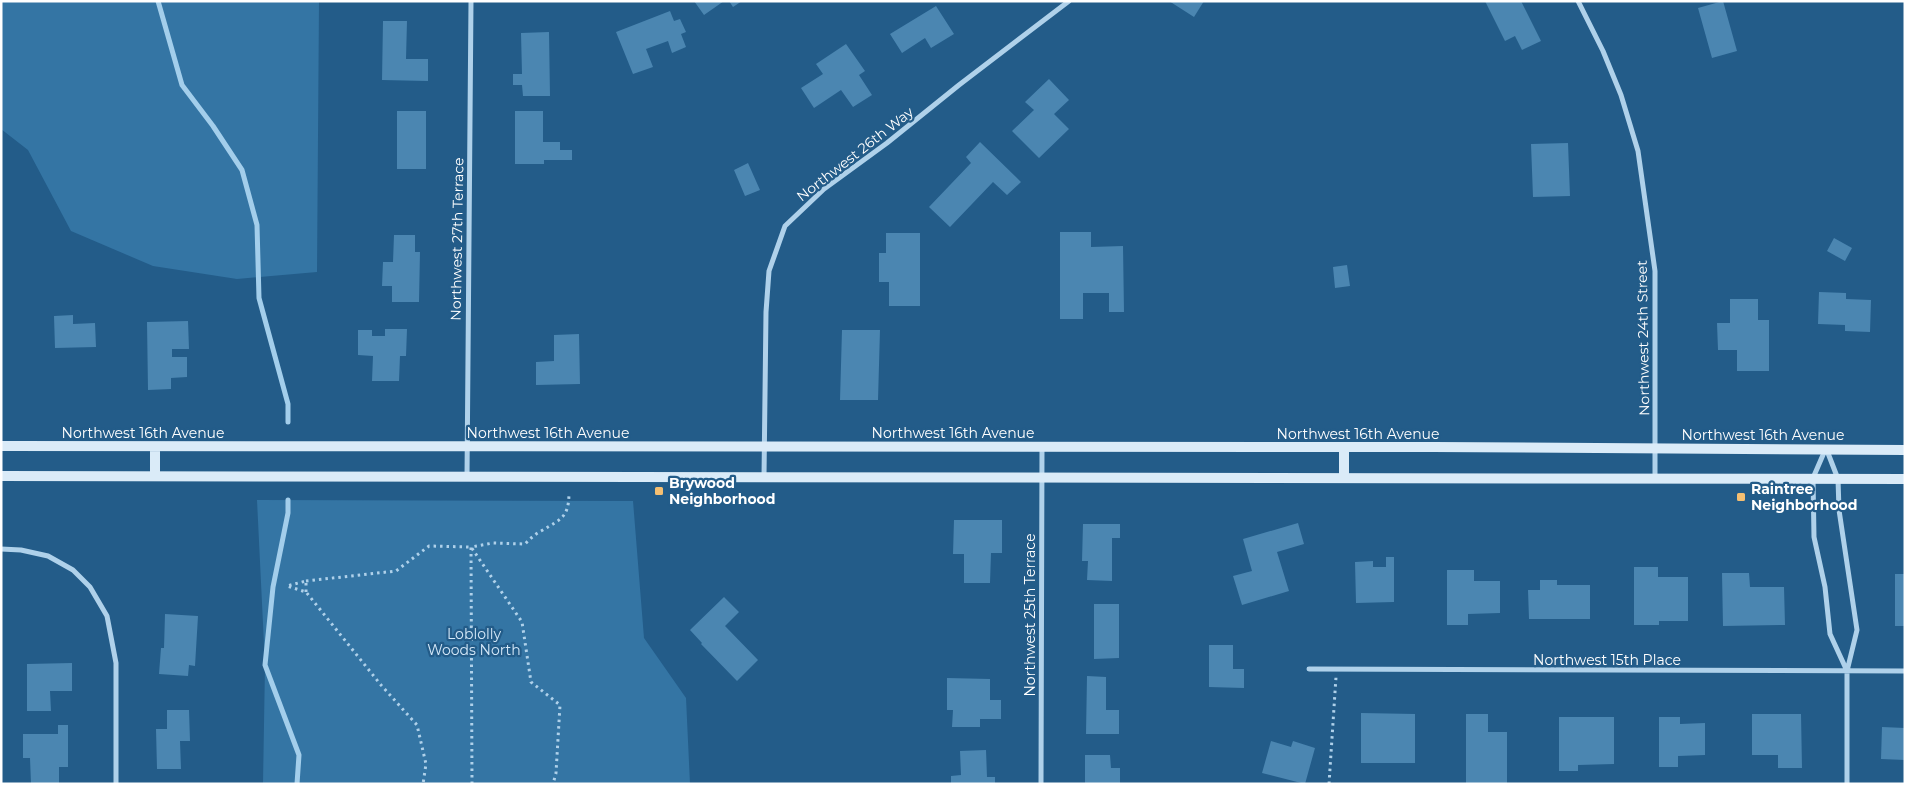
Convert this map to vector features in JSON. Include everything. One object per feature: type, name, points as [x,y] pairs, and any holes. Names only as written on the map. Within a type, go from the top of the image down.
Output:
[{"type":"main road","name":"Northwest 16th Avenue","points":[[1,446],[1826,448],[1905,450]]},
{"type":"main road","points":[[155,447],[155,476]]},
{"type":"main road","points":[[1344,447],[1344,477]]},
{"type":"main road","points":[[1,476],[1905,479]]},
{"type":"street","name":"Northwest 27th Terrace","points":[[467,476],[471,1]]},
{"type":"street","name":"Northwest 26th Way","points":[[764,476],[766,312],[769,271],[785,226],[824,189],[887,143],[1069,1]]},
{"type":"street","name":"Northwest 24th Street","points":[[1578,1],[1603,51],[1621,95],[1638,151],[1655,271],[1654,478]]},
{"type":"street","name":"Northwest 25th Terrace","points":[[1041,784],[1042,447]]},
{"type":"street","points":[[1826,448],[1813,478],[1814,537],[1826,587],[1830,634],[1847,671]]},
{"type":"street","points":[[1826,448],[1838,479],[1839,510],[1857,630],[1847,671],[1847,784]]},
{"type":"street","points":[[1,550],[21,550],[48,556],[73,570],[90,587],[107,616],[116,663],[116,784]]},
{"type":"street","name":"Northwest 15th Place","points":[[1309,670],[1905,671]]},
{"type":"path","points":[[423,784],[426,764],[417,724],[306,592],[287,586],[306,581],[396,571],[429,546],[471,547],[493,543],[525,544],[539,532],[562,520],[569,506],[569,492]]},
{"type":"path","points":[[471,547],[472,784]]},
{"type":"path","points":[[471,547],[522,622],[531,682],[560,704],[556,773],[553,784]]},
{"type":"path","points":[[306,581],[306,592]]},
{"type":"path","points":[[1329,784],[1337,670]]},
{"type":"green space","points":[[1,1],[319,1],[317,272],[237,279],[153,266],[71,231],[28,150],[1,129]]},
{"type":"green space","name":"Loblolly Woods North","points":[[257,500],[633,501],[644,638],[686,698],[690,784],[263,784],[265,665]]},
{"type":"building","points":[[694,1],[724,1],[704,15]]},
{"type":"building","points":[[729,1],[742,1],[733,7]]},
{"type":"building","points":[[1169,1],[1204,1],[1194,17]]},
{"type":"building","points":[[1485,1],[1521,1],[1541,41],[1522,50],[1515,36],[1505,41]]},
{"type":"building","points":[[1723,1],[1737,51],[1712,58],[1698,8]]},
{"type":"building","points":[[936,6],[954,34],[931,48],[925,38],[902,53],[890,34]]},
{"type":"building","points":[[670,11],[674,21],[680,19],[686,32],[681,34],[686,47],[672,53],[668,41],[646,49],[653,67],[633,74],[616,32]]},
{"type":"building","points":[[383,21],[407,21],[406,59],[428,59],[428,81],[382,80]]},
{"type":"building","points":[[549,32],[550,96],[523,96],[522,85],[513,85],[513,74],[522,74],[521,33]]},
{"type":"building","points":[[846,44],[865,71],[859,75],[872,95],[853,107],[841,90],[814,108],[801,88],[823,74],[816,64]]},
{"type":"building","points":[[1049,79],[1069,100],[1054,114],[1069,129],[1039,158],[1012,131],[1034,110],[1025,102]]},
{"type":"building","points":[[397,111],[426,111],[426,169],[397,169]]},
{"type":"building","points":[[515,111],[543,111],[543,142],[560,142],[560,150],[572,150],[572,160],[544,160],[544,164],[515,164]]},
{"type":"building","points":[[980,142],[1021,182],[1007,195],[993,182],[950,227],[929,207],[971,163],[966,157]]},
{"type":"building","points":[[1568,143],[1570,196],[1533,197],[1531,144]]},
{"type":"building","points":[[748,163],[760,190],[745,196],[734,170]]},
{"type":"building","points":[[1060,232],[1091,232],[1091,247],[1123,246],[1124,312],[1109,312],[1109,293],[1083,293],[1083,319],[1060,319]]},
{"type":"building","points":[[886,233],[920,233],[920,306],[889,306],[889,282],[879,282],[879,253],[886,253]]},
{"type":"building","points":[[394,235],[415,235],[415,252],[420,252],[419,302],[392,302],[392,286],[382,286],[383,262],[393,262]]},
{"type":"building","points":[[1834,238],[1852,248],[1845,261],[1827,251]]},
{"type":"building","points":[[1347,265],[1350,286],[1335,288],[1333,267]]},
{"type":"building","points":[[1819,292],[1846,293],[1846,299],[1871,300],[1870,332],[1845,331],[1845,325],[1818,324]]},
{"type":"building","points":[[1730,299],[1758,299],[1758,320],[1769,320],[1769,371],[1737,371],[1737,350],[1718,350],[1717,323],[1730,323]]},
{"type":"building","points":[[73,315],[73,324],[95,323],[96,347],[55,348],[54,316]]},
{"type":"building","points":[[188,321],[189,349],[172,349],[172,357],[187,357],[187,377],[171,378],[171,389],[148,390],[147,322]]},
{"type":"building","points":[[385,329],[407,329],[406,356],[400,356],[399,381],[372,381],[373,356],[358,355],[358,330],[372,330],[372,336],[385,336]]},
{"type":"building","points":[[842,330],[880,330],[878,400],[840,400]]},
{"type":"building","points":[[579,334],[580,384],[536,385],[536,362],[554,361],[554,335]]},
{"type":"building","points":[[954,520],[1002,520],[1002,553],[991,553],[990,583],[964,583],[964,554],[953,554]]},
{"type":"building","points":[[1298,523],[1304,544],[1277,552],[1289,591],[1242,605],[1233,576],[1252,571],[1243,539]]},
{"type":"building","points":[[1083,524],[1120,524],[1120,538],[1112,538],[1112,581],[1087,580],[1088,561],[1082,561]]},
{"type":"building","points":[[1386,557],[1394,557],[1394,602],[1356,603],[1355,562],[1373,561],[1373,567],[1386,567]]},
{"type":"building","points":[[1634,567],[1658,567],[1658,577],[1688,577],[1688,621],[1659,621],[1659,625],[1634,625]]},
{"type":"building","points":[[1447,570],[1474,570],[1474,581],[1500,581],[1500,613],[1468,614],[1468,625],[1447,625]]},
{"type":"building","points":[[1722,573],[1749,573],[1750,587],[1784,587],[1785,625],[1723,626]]},
{"type":"building","points":[[1895,574],[1905,574],[1905,626],[1895,626]]},
{"type":"building","points":[[1540,580],[1557,580],[1557,585],[1590,585],[1590,619],[1529,619],[1528,590],[1540,590]]},
{"type":"building","points":[[724,597],[739,612],[725,626],[758,660],[737,681],[690,630]]},
{"type":"building","points":[[1094,604],[1119,604],[1119,658],[1094,659]]},
{"type":"building","points":[[165,614],[198,616],[195,666],[189,665],[188,676],[159,674],[161,648],[164,648]]},
{"type":"building","points":[[1209,645],[1233,645],[1233,669],[1244,669],[1244,688],[1209,687]]},
{"type":"building","points":[[72,663],[72,691],[50,691],[51,711],[27,711],[27,664]]},
{"type":"building","points":[[1087,676],[1106,677],[1106,710],[1119,710],[1119,734],[1086,734]]},
{"type":"building","points":[[947,678],[990,679],[990,700],[1001,700],[1001,719],[980,719],[980,727],[952,727],[953,710],[947,710]]},
{"type":"building","points":[[167,710],[189,710],[190,741],[180,741],[181,769],[157,769],[156,729],[167,729]]},
{"type":"building","points":[[1361,713],[1415,714],[1415,763],[1361,763]]},
{"type":"building","points":[[1466,714],[1488,714],[1488,732],[1507,732],[1507,784],[1466,784]]},
{"type":"building","points":[[1752,714],[1801,714],[1802,768],[1778,768],[1778,755],[1752,755]]},
{"type":"building","points":[[1559,717],[1614,717],[1614,764],[1578,765],[1578,771],[1559,771]]},
{"type":"building","points":[[1659,717],[1680,717],[1680,724],[1705,723],[1705,755],[1678,756],[1678,767],[1659,767]]},
{"type":"building","points":[[58,725],[68,725],[68,767],[59,767],[59,784],[31,784],[30,758],[23,758],[23,734],[58,734]]},
{"type":"building","points":[[1882,727],[1905,728],[1905,760],[1881,759]]},
{"type":"building","points":[[1271,741],[1291,747],[1293,741],[1315,748],[1305,784],[1262,773]]},
{"type":"building","points":[[986,750],[987,777],[995,777],[995,784],[951,784],[951,776],[961,775],[960,751]]},
{"type":"building","points":[[1085,755],[1110,755],[1111,768],[1120,768],[1120,784],[1085,784]]},
{"type":"waterway","points":[[158,1],[182,85],[213,126],[242,170],[257,225],[259,298],[288,404],[288,422]]},
{"type":"waterway","points":[[288,500],[288,513],[273,587],[265,665],[299,755],[297,784]]},
{"type":"place","name":"Brywood Neighborhood","points":[[659,491]]},
{"type":"place","name":"Raintree Neighborhood","points":[[1741,497]]}]
